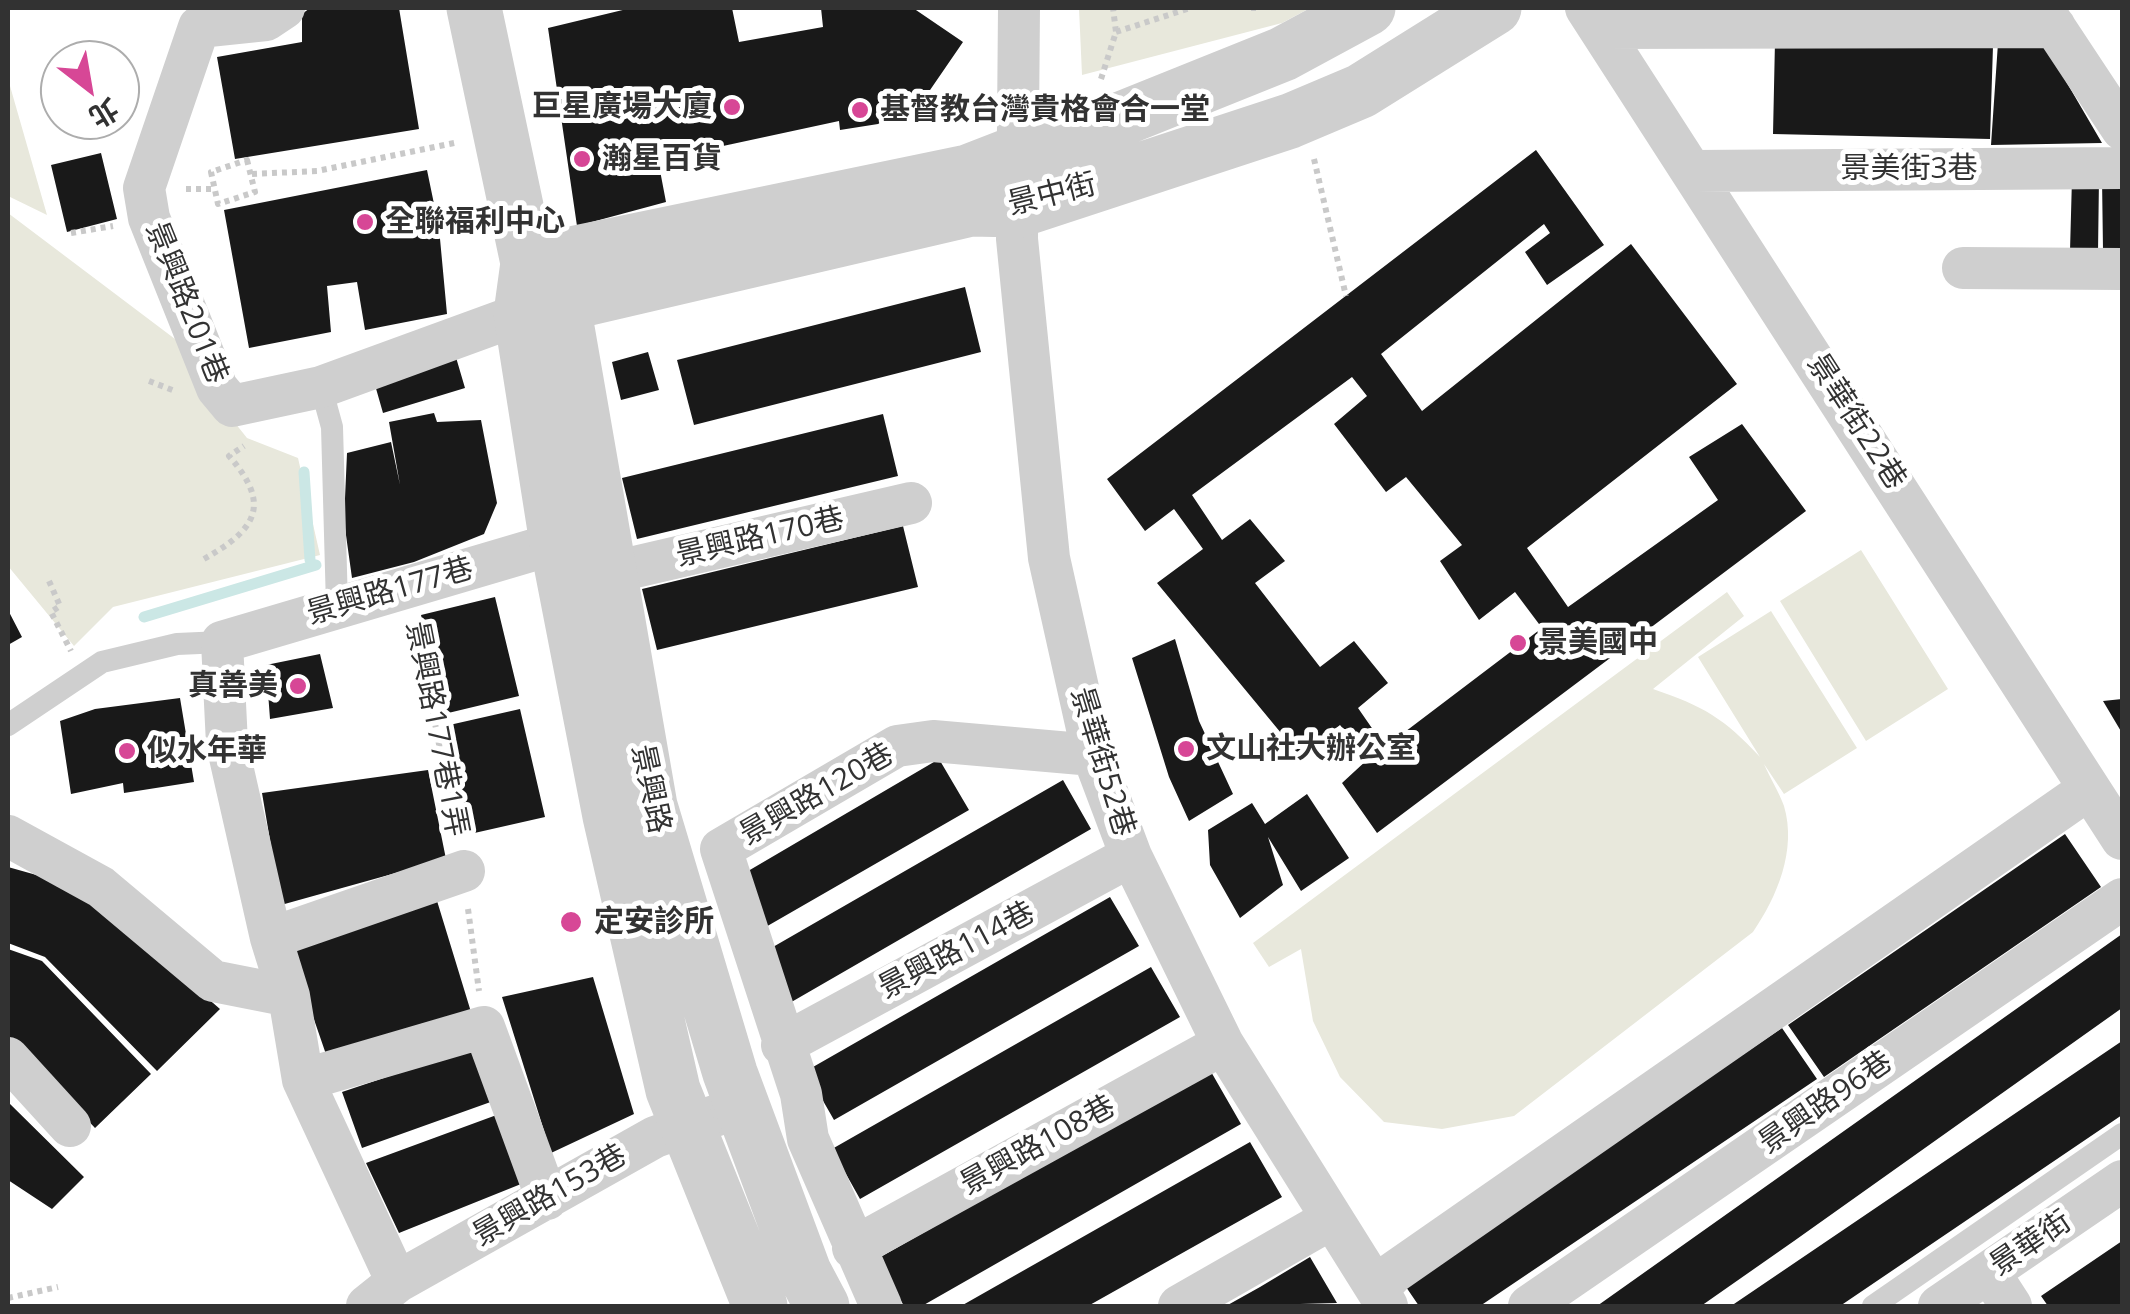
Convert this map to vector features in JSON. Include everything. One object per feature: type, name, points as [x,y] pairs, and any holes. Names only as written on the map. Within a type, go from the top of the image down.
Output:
[{"type":"street","name":"景興路201巷","points":[[284,8],[266,20],[199,27],[144,188],[148,218],[224,397],[232,406],[320,386],[537,294]]},
{"type":"street","name":"景興路","points":[[474,8],[537,294],[609,573],[650,806],[743,1106],[804,1272],[822,1306]]},
{"type":"street","name":"景華街52巷","points":[[1019,8],[1018,239],[1049,558],[1093,756],[1131,856],[1223,1044],[1382,1298]]},
{"type":"street","name":"景中街","points":[[537,294],[1064,142],[1282,54],[1368,8]]},
{"type":"street","name":"景中街","points":[[537,294],[971,209],[1020,210],[1290,122],[1361,91],[1494,8]]},
{"type":"street","points":[[1592,18],[2049,17],[2122,129]]},
{"type":"street","name":"景華街22巷","points":[[1592,18],[1695,171],[2122,839]]},
{"type":"street","name":"景美街3巷","points":[[1695,171],[2122,168]]},
{"type":"street","points":[[1962,268],[2122,269]]},
{"type":"street","name":"景興路","points":[[537,294],[557,543],[614,834],[673,1090],[760,1306]]},
{"type":"street","name":"景興路170巷","points":[[609,573],[912,503]]},
{"type":"street","name":"景興路177巷","points":[[222,642],[557,543]]},
{"type":"street","points":[[222,642],[227,744],[271,938],[289,996],[303,1080],[382,1294]]},
{"type":"street","name":"景興路120巷","points":[[782,1045],[721,849],[897,746],[934,741],[1093,756]]},
{"type":"street","points":[[1382,1298],[1392,1273],[2089,789]]},
{"type":"street","points":[[8,836],[101,887],[213,981],[289,996]]},
{"type":"street","name":"景興路114巷","points":[[782,1045],[1131,856]]},
{"type":"street","name":"景興路177巷1弄","points":[[271,938],[464,871]]},
{"type":"street","name":"景興路96巷","points":[[1530,1306],[2122,898]]},
{"type":"street","points":[[303,1080],[484,1027],[547,1198]]},
{"type":"street","name":"景興路108巷","points":[[853,1248],[1223,1044]]},
{"type":"street","points":[[782,1045],[802,1094],[808,1139],[881,1306]]},
{"type":"street","points":[[8,1058],[70,1126]]},
{"type":"street","name":"景興路153巷","points":[[382,1294],[655,1136],[743,1106]]},
{"type":"street","name":"景華街","points":[[1939,1306],[2000,1289],[2122,1181]]},
{"type":"street","points":[[1179,1306],[1330,1219]]},
{"type":"lane","points":[[320,386],[332,427],[338,606]]},
{"type":"lane","name":"景興路177巷","points":[[8,724],[102,662],[177,644],[222,642]]},
{"type":"lane","points":[[1873,1306],[2122,1134]]},
{"type":"path","points":[[1098,90],[1116,32],[1112,8]]},
{"type":"path","points":[[1116,32],[1190,8]]},
{"type":"path","points":[[252,174],[318,171],[460,142]]},
{"type":"path","points":[[1310,154],[1316,162],[1346,296]]},
{"type":"path","points":[[247,160],[252,174],[256,192],[218,204],[211,172],[247,160]]},
{"type":"path","points":[[204,559],[242,538],[254,518],[252,490],[230,456]]},
{"type":"path","points":[[49,581],[60,606],[50,612],[83,675]]},
{"type":"path","name":"景興路177巷1弄","points":[[409,588],[464,871],[484,1027]]},
{"type":"path","points":[[8,1298],[58,1286]]},
{"type":"shaded area","points":[[1079,8],[1310,8],[1282,23],[1082,75]]},
{"type":"shaded area","points":[[8,79],[47,215],[8,196]]},
{"type":"shaded area","points":[[8,213],[179,342],[204,384],[247,438],[298,458],[320,555],[113,607],[74,646],[8,566]]},
{"type":"shaded area","points":[[1861,550],[1948,689],[1866,741],[1780,601]]},
{"type":"shaded area","points":[[1727,592],[1744,616],[1653,689],[1712,715],[1760,757],[1698,657],[1771,611],[1857,748],[1784,794],[1764,764],[1784,806],[1788,839],[1777,888],[1753,932],[1514,1116],[1442,1129],[1384,1122],[1340,1077],[1313,1021],[1301,949],[1269,967],[1253,943]]},
{"type":"building","points":[[310,8],[399,8],[419,129],[235,159],[217,57],[302,42],[302,14]]},
{"type":"building","name":"巨星廣場大廈","points":[[631,8],[732,8],[739,42],[823,27],[821,8],[913,8],[963,42],[928,93],[878,124],[840,130],[839,121],[658,160],[666,202],[577,226],[548,28]]},
{"type":"building","points":[[1775,41],[1993,46],[1990,139],[1773,134]]},
{"type":"building","points":[[1998,43],[2046,47],[2102,143],[1991,145]]},
{"type":"building","points":[[1536,150],[1604,245],[1547,285],[1525,252],[1550,233],[1544,224],[1381,354],[1422,411],[1631,244],[1737,384],[1527,548],[1568,607],[1718,500],[1689,457],[1742,424],[1806,511],[1377,833],[1342,783],[1368,759],[1340,725],[1300,756],[1157,583],[1203,549],[1174,509],[1145,531],[1107,479]],"holes":[[[1352,377],[1367,396],[1334,424],[1386,492],[1406,477],[1462,545],[1440,561],[1479,620],[1515,592],[1542,628],[1385,747],[1358,708],[1388,683],[1354,641],[1320,667],[1255,583],[1285,561],[1250,519],[1222,540],[1192,495]]]},
{"type":"building","points":[[101,153],[117,219],[67,232],[51,165]]},
{"type":"building","points":[[427,170],[439,228],[447,314],[365,330],[357,282],[327,286],[331,332],[249,348],[224,210]]},
{"type":"building","points":[[2122,177],[2122,250],[2103,250],[2102,178]]},
{"type":"building","points":[[2072,178],[2099,178],[2098,252],[2070,251]]},
{"type":"building","points":[[965,287],[981,352],[694,425],[677,360]]},
{"type":"building","points":[[648,352],[659,390],[621,400],[612,362]]},
{"type":"building","points":[[455,354],[465,388],[383,413],[373,378]]},
{"type":"building","points":[[434,413],[437,422],[481,420],[497,503],[484,534],[414,562],[352,578],[344,521],[347,453],[391,442],[400,485],[389,422]]},
{"type":"building","points":[[883,414],[898,476],[637,539],[622,478]]},
{"type":"building","points":[[903,526],[918,587],[657,650],[642,589]]},
{"type":"building","points":[[495,597],[519,696],[444,714],[421,615]]},
{"type":"building","points":[[8,610],[22,637],[8,645]]},
{"type":"building","name":"文山社大辦公室","points":[[1175,639],[1199,721],[1233,794],[1189,821],[1169,777],[1132,658]]},
{"type":"building","name":"真善美","points":[[320,654],[333,708],[270,719],[266,665]]},
{"type":"building","name":"似水年華","points":[[180,698],[194,782],[124,793],[123,783],[71,794],[60,721],[95,709]]},
{"type":"building","points":[[2122,699],[2122,733],[2103,701]]},
{"type":"building","points":[[520,709],[545,817],[470,834],[445,726]]},
{"type":"building","points":[[939,759],[969,810],[757,932],[743,874]]},
{"type":"building","points":[[428,770],[446,859],[281,905],[262,793]]},
{"type":"building","points":[[1063,780],[1091,829],[788,1004],[766,951]]},
{"type":"building","points":[[1307,794],[1349,858],[1301,891],[1268,837],[1283,885],[1240,918],[1210,865],[1208,830],[1252,803],[1265,824]]},
{"type":"building","points":[[2065,834],[2101,887],[1824,1077],[1788,1025]]},
{"type":"building","points":[[8,867],[79,887],[220,1009],[157,1071],[45,957],[8,943]]},
{"type":"building","points":[[434,891],[471,1012],[329,1063],[287,941]]},
{"type":"building","points":[[1110,897],[1139,946],[834,1120],[806,1071]]},
{"type":"building","points":[[2122,934],[2122,1008],[1794,1241],[1701,1306],[1597,1306]]},
{"type":"building","points":[[8,949],[42,961],[151,1074],[95,1128],[8,1035]]},
{"type":"building","points":[[1151,967],[1180,1017],[860,1199],[832,1149]]},
{"type":"building","points":[[593,977],[634,1114],[551,1153],[502,997]]},
{"type":"building","points":[[1782,1028],[1817,1079],[1480,1306],[1419,1306],[1404,1284]]},
{"type":"building","points":[[2122,1041],[2122,1115],[1840,1306],[1731,1306]]},
{"type":"building","points":[[479,1046],[499,1099],[362,1148],[342,1092]]},
{"type":"building","points":[[1210,1070],[1241,1124],[922,1306],[904,1306],[877,1259]]},
{"type":"building","points":[[8,1102],[84,1177],[52,1209],[8,1180]]},
{"type":"building","points":[[502,1113],[526,1182],[399,1233],[366,1163]]},
{"type":"building","points":[[1250,1142],[1282,1197],[1088,1306],[961,1306]]},
{"type":"building","points":[[2122,1241],[2122,1306],[2048,1306],[2041,1296]]},
{"type":"building","points":[[1310,1257],[1337,1303],[1226,1306],[1260,1287]]},
{"type":"waterway","points":[[304,472],[310,560]]},
{"type":"waterway","points":[[144,617],[316,565]]},
{"type":"place","name":"巨星廣場大廈","points":[[732,107]]},
{"type":"place","name":"基督教台灣貴格會合一堂","points":[[860,110]]},
{"type":"place","name":"瀚星百貨","points":[[582,159]]},
{"type":"place","name":"全聯福利中心","points":[[365,222]]},
{"type":"place","name":"景美國中","points":[[1518,643]]},
{"type":"place","name":"真善美","points":[[298,686]]},
{"type":"place","name":"文山社大辦公室","points":[[1186,749]]},
{"type":"place","name":"似水年華","points":[[127,751]]},
{"type":"place","name":"定安診所","points":[[571,922]]}]
